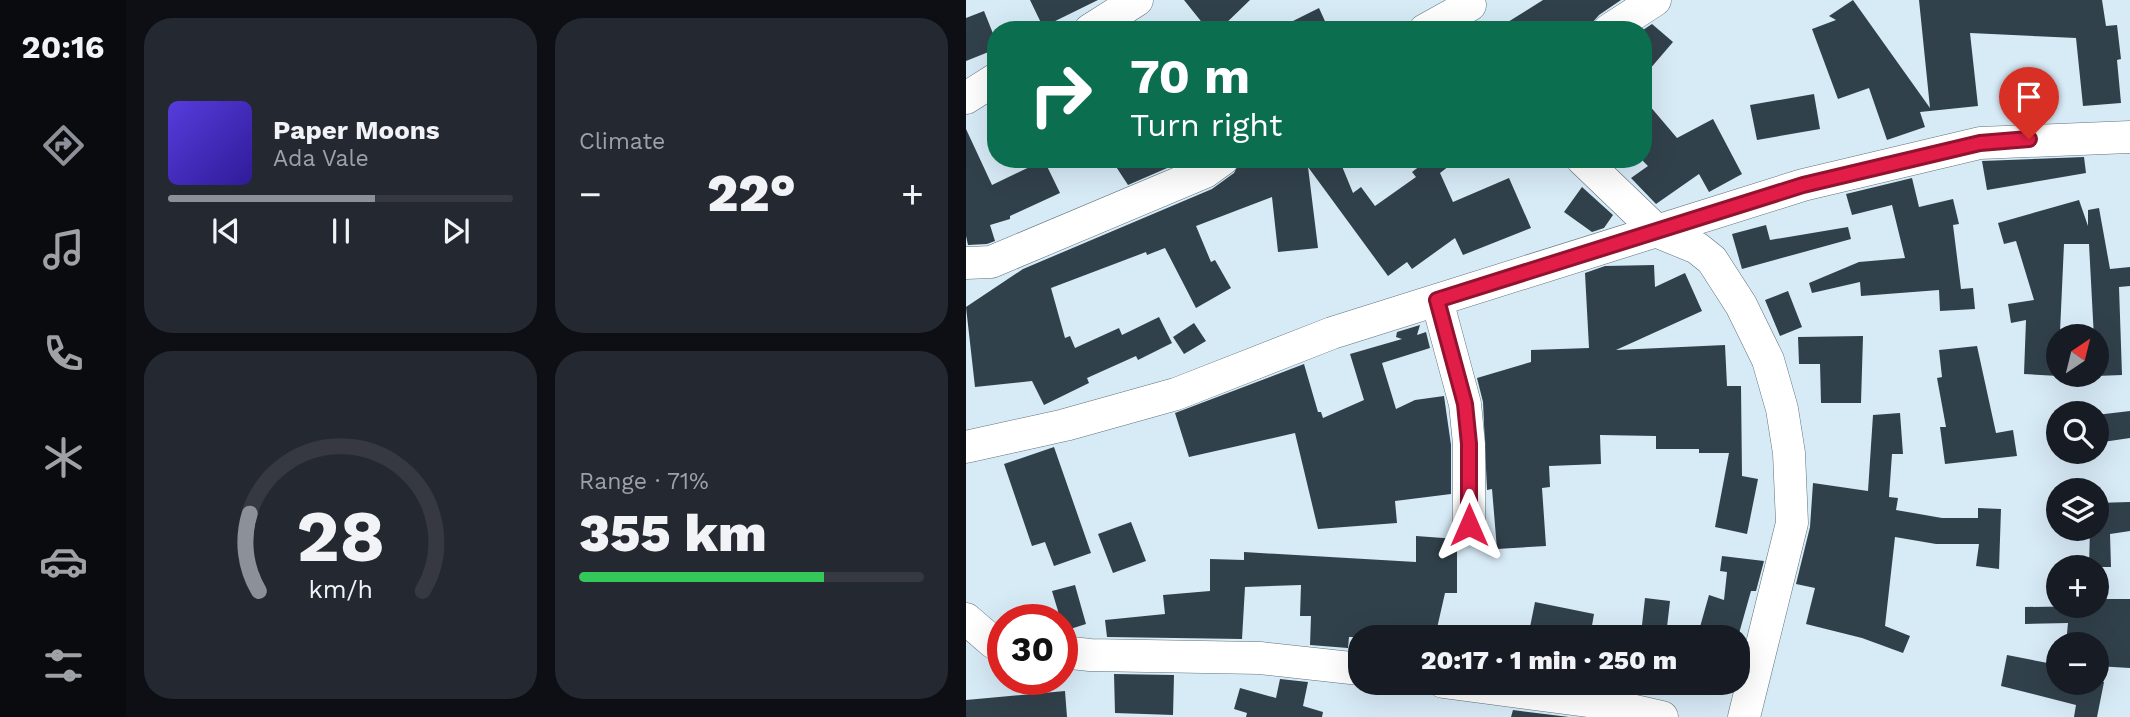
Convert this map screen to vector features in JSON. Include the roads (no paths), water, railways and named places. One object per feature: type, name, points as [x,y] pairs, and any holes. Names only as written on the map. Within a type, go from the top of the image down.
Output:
[{"type":"street","points":[[1104,21],[1137,0]]},
{"type":"street","points":[[1623,21],[1655,0]]},
{"type":"street","points":[[1449,21],[1473,12]]},
{"type":"street","points":[[966,98],[987,85]]},
{"type":"street","points":[[966,447],[1065,425],[1176,394],[1332,333],[1803,185],[1980,143],[2130,138]]},
{"type":"street","points":[[966,263],[991,262],[1211,168]]},
{"type":"street","points":[[1591,168],[1658,232],[1697,248],[1712,260],[1741,305],[1768,360],[1782,409],[1788,453],[1791,523],[1744,717]]},
{"type":"street","points":[[1437,300],[1465,404],[1469,444],[1469,525]]},
{"type":"street","points":[[966,619],[987,637]]},
{"type":"street","points":[[1078,652],[1260,658],[1348,668]]},
{"type":"street","points":[[1542,695],[1596,702],[1662,717]]}]
